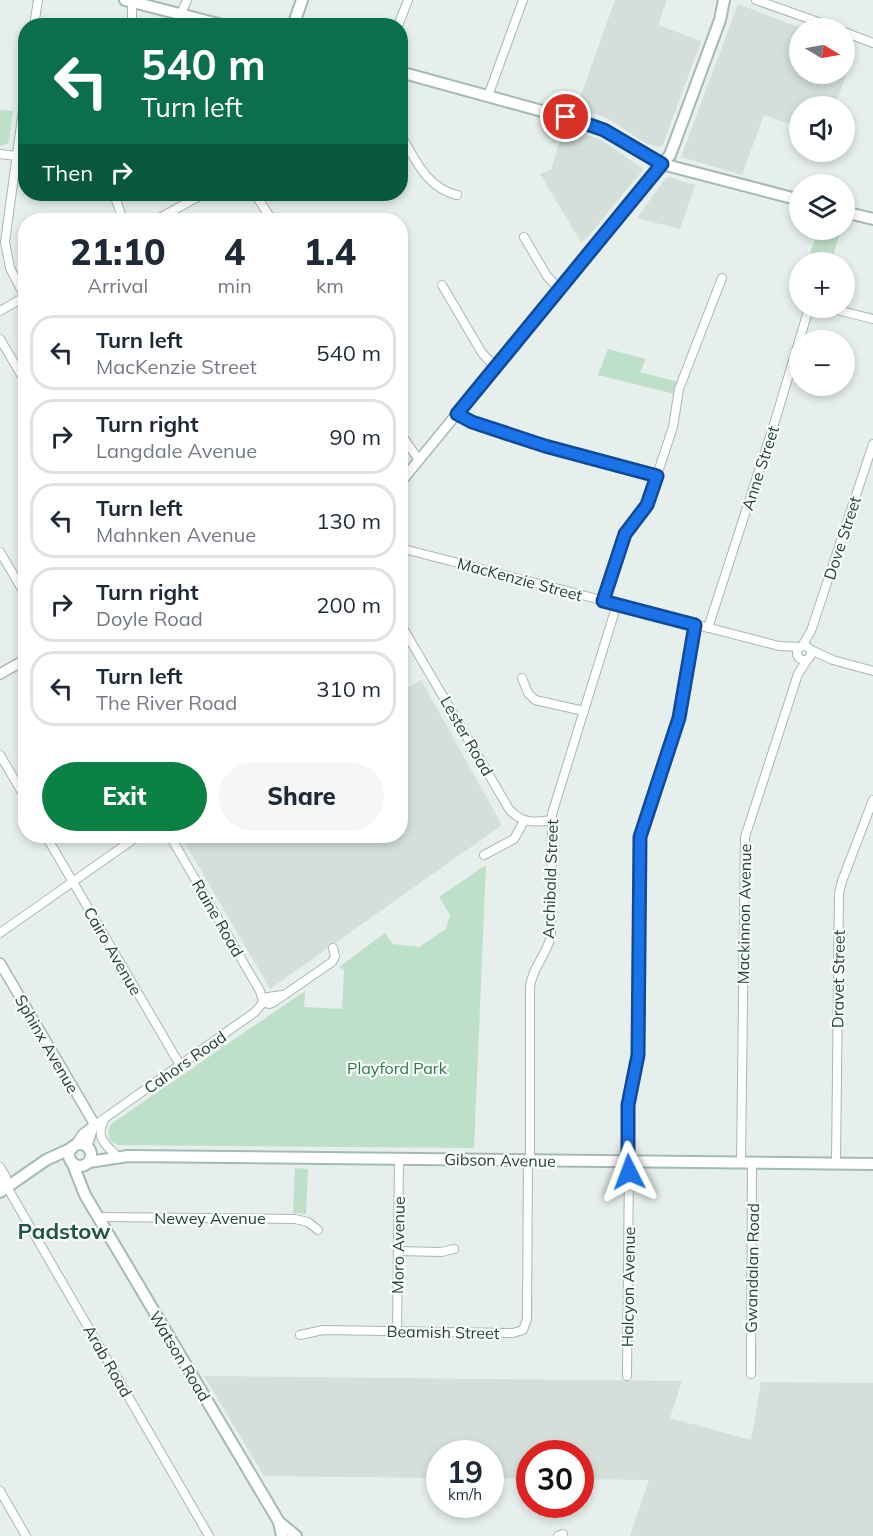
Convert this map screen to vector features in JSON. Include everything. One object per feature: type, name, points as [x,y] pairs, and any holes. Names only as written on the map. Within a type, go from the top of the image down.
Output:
[{"type":"main road","points":[[296,18],[302,0]]},
{"type":"main road","points":[[662,164],[670,155],[720,20],[723,0]]},
{"type":"main road","points":[[720,20],[733,0]]},
{"type":"main road","points":[[132,2],[196,18]]},
{"type":"main road","points":[[408,74],[599,127],[662,164],[789,197]]},
{"type":"main road","points":[[855,215],[873,219]]},
{"type":"main road","points":[[72,1161],[70,1154],[81,1147],[91,1157],[81,1174],[83,1190]]},
{"type":"main road","name":"Gibson Avenue","points":[[81,1147],[128,1156]]},
{"type":"main road","name":"Cahors Road","points":[[2,1186],[46,1160],[81,1147]]},
{"type":"main road","name":"Gibson Avenue","points":[[86,1163],[128,1156],[873,1164]]},
{"type":"main road","points":[[46,1160],[59,1158],[72,1161],[77,1165],[86,1163]]},
{"type":"main road","name":"Watson Road","points":[[72,1161],[83,1190],[98,1217],[279,1521],[292,1535]]},
{"type":"street","points":[[35,18],[38,0]]},
{"type":"street","points":[[181,14],[187,0]]},
{"type":"street","points":[[401,18],[408,0]]},
{"type":"street","points":[[488,96],[523,0]]},
{"type":"street","points":[[756,0],[807,18]]},
{"type":"street","points":[[132,2],[132,18]]},
{"type":"street","points":[[855,36],[873,42]]},
{"type":"street","points":[[18,142],[5,242],[10,268],[18,283]]},
{"type":"street","points":[[408,147],[428,179],[443,190],[457,195]]},
{"type":"street","points":[[0,154],[16,156]]},
{"type":"street","points":[[408,473],[662,164]]},
{"type":"street","points":[[176,213],[193,201]]},
{"type":"street","points":[[524,237],[547,276],[559,289]]},
{"type":"street","points":[[603,601],[625,534],[647,505],[674,422],[678,394],[722,278]]},
{"type":"street","points":[[442,285],[482,352],[495,367]]},
{"type":"street","points":[[0,311],[18,301]]},
{"type":"street","points":[[855,315],[873,319]]},
{"type":"street","name":"Anne Street","points":[[708,628],[776,421],[806,318]]},
{"type":"street","points":[[0,339],[18,369]]},
{"type":"street","points":[[457,414],[472,422],[545,446],[657,476]]},
{"type":"street","points":[[408,444],[419,460]]},
{"type":"street","name":"Dove Street","points":[[806,648],[873,444]]},
{"type":"street","name":"MacKenzie Street","points":[[408,551],[779,646],[806,648],[833,660],[873,671]]},
{"type":"street","points":[[0,552],[18,582]]},
{"type":"street","name":"Archibald Street","points":[[529,1160],[530,987],[532,976],[551,936],[551,820],[617,604]]},
{"type":"street","name":"Halcyon Avenue","points":[[627,1376],[628,1105],[638,1055],[640,837],[679,718],[695,625]]},
{"type":"street","name":"Lester Road","points":[[408,637],[507,805],[515,816],[524,821]]},
{"type":"street","name":"MacKenzie Street","points":[[779,646],[803,658],[833,660]]},
{"type":"street","points":[[806,648],[812,653],[803,658],[797,652],[806,648]]},
{"type":"street","name":"Mackinnon Avenue","points":[[747,1162],[745,837],[803,658]]},
{"type":"street","points":[[0,674],[18,664]]},
{"type":"street","points":[[522,678],[528,693],[535,700],[584,711]]},
{"type":"street","points":[[0,755],[18,785]]},
{"type":"street","name":"Dravet Street","points":[[836,1163],[839,893],[873,801]]},
{"type":"street","points":[[484,855],[514,838],[524,821],[551,820]]},
{"type":"street","name":"Cairo Avenue","points":[[50,843],[180,1065]]},
{"type":"street","points":[[0,933],[128,843]]},
{"type":"street","name":"Raine Road","points":[[174,843],[260,992],[263,1002]]},
{"type":"street","name":"Cahors Road","points":[[81,1147],[82,1134],[94,1125],[255,1012],[263,1002],[269,1004],[332,962],[336,956],[333,948]]},
{"type":"street","name":"Sphinx Avenue","points":[[0,963],[94,1125]]},
{"type":"street","points":[[104,1118],[100,1134],[104,1143],[114,1153]]},
{"type":"street","name":"Moro Avenue","points":[[397,1332],[399,1159]]},
{"type":"street","name":"Beamish Street","points":[[300,1335],[323,1330],[513,1333],[523,1330],[527,1319],[529,1160]]},
{"type":"street","name":"Gwandalan Road","points":[[747,1162],[751,1374]]},
{"type":"street","name":"Arab Road","points":[[0,1167],[6,1177],[2,1186],[209,1536]]},
{"type":"street","name":"Newey Avenue","points":[[98,1217],[295,1219],[308,1222],[318,1230]]},
{"type":"street","points":[[398,1251],[441,1252],[454,1249]]},
{"type":"street","points":[[0,1491],[26,1536]]},
{"type":"shaded area","points":[[615,0],[667,0],[658,25],[701,41],[663,145],[659,147],[647,144],[605,117],[576,109]]},
{"type":"shaded area","points":[[738,4],[789,23],[789,84],[843,84],[839,96],[789,96],[789,124],[764,115],[742,175],[681,157]]},
{"type":"shaded area","points":[[564,128],[600,139],[642,168],[642,171],[586,239],[581,242],[540,174],[551,170]]},
{"type":"shaded area","points":[[669,177],[695,185],[680,229],[637,218],[665,179]]},
{"type":"shaded area","points":[[421,680],[502,825],[270,989],[185,843],[408,843],[408,688]]},
{"type":"shaded area","points":[[204,1376],[682,1381],[670,1418],[751,1440],[761,1382],[873,1383],[873,1536],[630,1536],[649,1480],[594,1479],[594,1440],[516,1440],[516,1479],[504,1478],[504,1440],[426,1440],[426,1478],[264,1476]]},
{"type":"green space","points":[[0,110],[13,111],[9,141],[0,146]]},
{"type":"green space","points":[[815,240],[838,240],[834,252],[810,252]]},
{"type":"green space","points":[[608,349],[646,359],[640,372],[679,382],[675,394],[598,375]]},
{"type":"green space","name":"Playford Park","points":[[486,865],[474,1148],[118,1145],[111,1142],[108,1133],[111,1124],[305,991],[304,1007],[342,1009],[344,970],[339,967],[385,933],[393,944],[419,947],[446,929],[450,915],[439,897]]},
{"type":"green space","points":[[295,1168],[308,1169],[306,1214],[293,1213]]},
{"type":"district","name":"Padstow","points":[[64,1231]]},
{"type":"route","points":[[566,117],[604,130],[662,164],[457,414],[472,422],[545,446],[657,476],[647,505],[625,534],[603,601],[695,625],[679,718],[640,837],[638,1055],[628,1105],[629,1172]]}]
